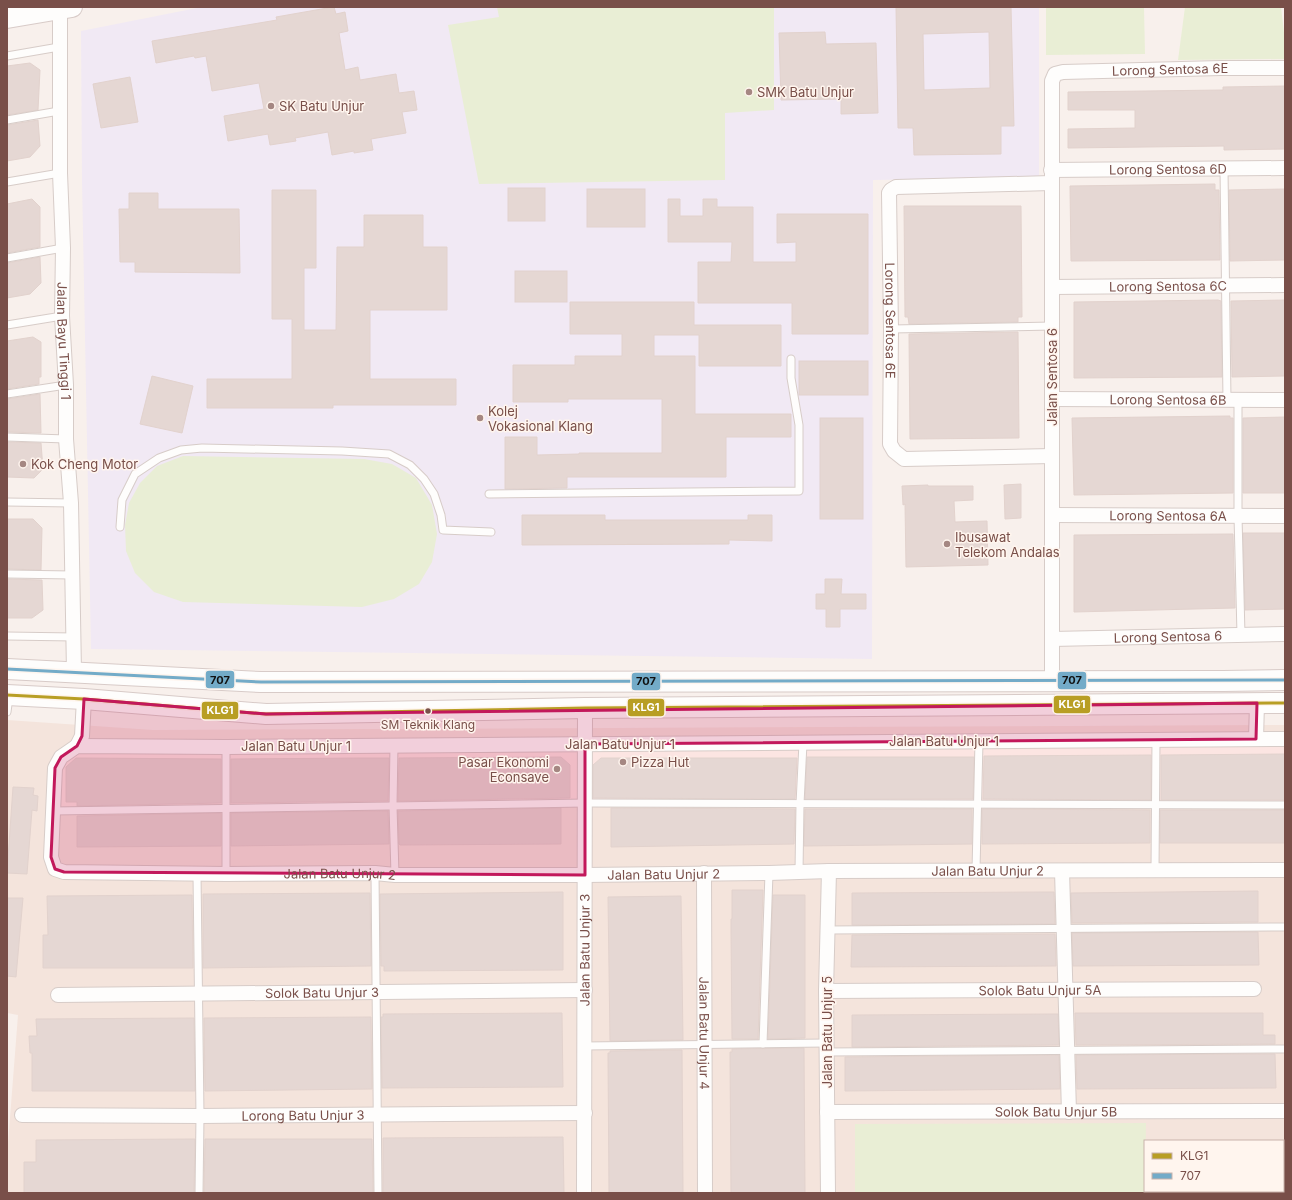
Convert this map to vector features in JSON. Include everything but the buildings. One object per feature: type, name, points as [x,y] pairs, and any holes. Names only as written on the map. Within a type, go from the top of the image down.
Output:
[{"type":"main road","points":[[7,18],[66,8]]},
{"type":"main road","points":[[7,669],[262,682],[1285,680]]},
{"type":"main road","points":[[559,682],[580,696],[585,708]]},
{"type":"main road","points":[[8,701],[84,699],[266,714],[585,708],[1285,703]]},
{"type":"street","name":"Jalan Bayu Tinggi 1","points":[[66,8],[59,47],[59,112],[62,316],[66,385],[66,439],[71,503],[74,672]]},
{"type":"street","name":"Lorong Sentosa 6E","points":[[1055,74],[1063,72],[1285,68]]},
{"type":"street","name":"Jalan Sentosa 6","points":[[1052,681],[1051,177],[1052,80],[1055,74]]},
{"type":"street","name":"Lorong Sentosa 6D","points":[[1051,177],[1224,169],[1285,168]]},
{"type":"street","name":"Lorong Sentosa 6E","points":[[1051,177],[896,187],[889,193],[891,329],[890,444],[894,451],[904,459],[1052,456]]},
{"type":"street","name":"Lorong Sentosa 6C","points":[[1052,287],[1285,285]]},
{"type":"street","name":"Lorong Sentosa 6B","points":[[1052,399],[1285,400]]},
{"type":"street","name":"Lorong Sentosa 6A","points":[[1052,515],[1285,516]]},
{"type":"street","name":"Lorong Sentosa 6","points":[[1052,639],[1285,634]]},
{"type":"street","points":[[53,811],[55,768],[61,757],[77,746],[82,736],[84,699]]},
{"type":"street","points":[[1256,739],[1257,703]]},
{"type":"street","name":"Jalan Batu Unjur 3","points":[[584,1193],[585,708]]},
{"type":"street","name":"Jalan Batu Unjur 1","points":[[77,746],[226,747],[1285,739]]},
{"type":"street","name":"Jalan Batu Unjur 2","points":[[53,811],[51,857],[55,869],[64,872],[197,874],[375,873],[395,875],[585,875],[829,871],[976,872],[1285,870]]},
{"type":"street","name":"Jalan Batu Unjur 5","points":[[828,1193],[826,990],[829,871]]},
{"type":"street","points":[[1062,871],[1069,1112]]},
{"type":"street","name":"Jalan Batu Unjur 4","points":[[704,873],[705,1193]]},
{"type":"street","name":"Solok Batu Unjur 5A","points":[[826,990],[1254,989]]},
{"type":"street","name":"Solok Batu Unjur 3","points":[[58,995],[585,990]]},
{"type":"street","name":"Solok Batu Unjur 5B","points":[[827,1112],[1285,1111]]},
{"type":"street","name":"Lorong Batu Unjur 3","points":[[22,1114],[200,1116],[584,1113]]},
{"type":"lane","points":[[7,56],[59,47]]},
{"type":"lane","points":[[7,120],[59,112]]},
{"type":"lane","points":[[1224,169],[1225,286],[1233,400],[1241,635]]},
{"type":"lane","points":[[7,182],[60,173]]},
{"type":"lane","points":[[7,258],[62,248]]},
{"type":"lane","points":[[7,325],[62,316]]},
{"type":"lane","points":[[891,329],[1052,326]]},
{"type":"lane","points":[[489,494],[799,491],[799,425],[791,378],[791,359]]},
{"type":"lane","points":[[7,394],[66,385]]},
{"type":"lane","points":[[7,437],[66,439]]},
{"type":"lane","points":[[120,527],[122,500],[135,474],[159,458],[181,450],[202,448],[342,451],[390,454],[410,465],[424,479],[434,494],[441,515],[443,530],[491,532]]},
{"type":"lane","points":[[7,502],[71,503]]},
{"type":"lane","points":[[7,574],[72,575]]},
{"type":"lane","points":[[7,636],[74,636]]},
{"type":"lane","points":[[1155,870],[1156,740]]},
{"type":"lane","points":[[976,872],[979,741]]},
{"type":"lane","points":[[799,872],[803,742]]},
{"type":"lane","points":[[394,746],[393,806],[395,875]]},
{"type":"lane","points":[[226,747],[226,874]]},
{"type":"lane","points":[[53,811],[585,803],[978,805],[1285,804]]},
{"type":"lane","points":[[375,873],[378,1193]]},
{"type":"lane","points":[[763,1044],[769,873]]},
{"type":"lane","points":[[197,874],[200,1116],[199,1193]]},
{"type":"lane","points":[[828,930],[1285,926]]},
{"type":"lane","points":[[585,1046],[763,1044],[826,1048],[1067,1050],[1285,1049]]},
{"type":"highlighted area","points":[[84,699],[266,714],[1257,703],[1256,739],[585,744],[585,875],[64,872],[55,869],[51,857],[55,768],[61,757],[77,746],[82,736]]},
{"type":"shaded area","name":"Kolej Vokasional Klang","points":[[202,7],[1039,7],[1039,177],[873,180],[872,659],[91,649],[82,181],[81,31]]},
{"type":"shaded area","points":[[7,720],[153,730],[1285,725],[1285,1193],[7,1193],[7,1156],[18,1015],[7,1013]]},
{"type":"shaded area","points":[[1285,743],[1285,801],[576,801],[59,808],[59,770],[65,760],[79,751]]},
{"type":"green space","points":[[497,7],[774,7],[774,110],[725,113],[725,180],[479,184],[448,25],[499,17]]},
{"type":"green space","points":[[1046,7],[1144,7],[1145,54],[1046,55]]},
{"type":"green space","points":[[1185,7],[1281,7],[1285,41],[1285,59],[1178,60]]},
{"type":"green space","points":[[183,456],[364,459],[392,464],[416,478],[432,505],[437,534],[432,562],[419,584],[394,599],[362,607],[183,602],[154,592],[135,573],[126,551],[125,525],[129,503],[140,483],[157,466]]},
{"type":"green space","points":[[1146,1123],[1146,1140],[1144,1140],[1144,1192],[1146,1193],[855,1193],[855,1124]]},
{"type":"transit line","name":"707","points":[[7,669],[261,682],[1285,680]]},
{"type":"transit line","name":"KLG1","points":[[7,695],[84,699],[266,714],[585,708],[1285,703]]},
{"type":"place","name":"SMK Batu Unjur","points":[[749,92]]},
{"type":"place","name":"SK Batu Unjur","points":[[271,106]]},
{"type":"place","name":"Kolej Vokasional Klang","points":[[480,418]]},
{"type":"place","name":"Kok Cheng Motor","points":[[23,464]]},
{"type":"place","name":"Ibusawat Telekom Andalas","points":[[947,544]]},
{"type":"place","name":"SM Teknik Klang","points":[[428,711]]},
{"type":"place","name":"Pizza Hut","points":[[623,762]]},
{"type":"place","name":"Pasar Ekonomi Econsave","points":[[557,769]]}]
